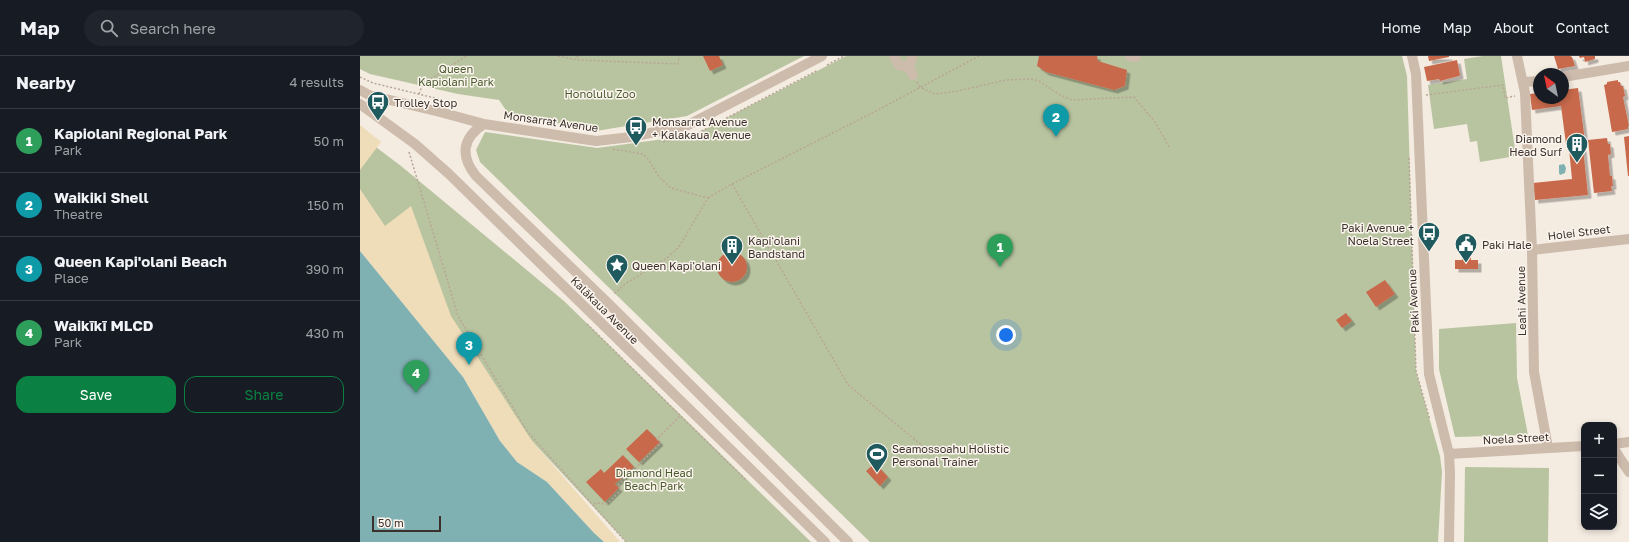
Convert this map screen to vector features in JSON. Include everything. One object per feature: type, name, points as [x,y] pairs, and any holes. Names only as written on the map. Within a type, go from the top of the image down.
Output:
[{"type":"street","name":"Monsarrat Avenue","points":[[360,90],[369,95],[484,124],[596,141],[631,137],[688,125],[822,56]]},
{"type":"street","points":[[894,56],[898,65],[911,71],[911,56]]},
{"type":"street","points":[[1130,56],[1136,56]]},
{"type":"street","name":"Paki Avenue","points":[[1412,56],[1416,74],[1429,374],[1449,454],[1448,542]]},
{"type":"street","name":"Leahi Avenue","points":[[1517,56],[1523,82],[1532,250],[1534,372],[1548,448]]},
{"type":"street","points":[[1569,76],[1629,66]]},
{"type":"street","points":[[1523,82],[1533,81]]},
{"type":"street","name":"Kalākaua Avenue","points":[[360,104],[415,144],[449,174],[825,542]]},
{"type":"street","name":"Kalākaua Avenue","points":[[484,124],[472,133],[467,140],[465,154],[471,170],[608,303],[848,542]]},
{"type":"street","name":"Holei Street","points":[[1532,250],[1629,239]]},
{"type":"street","points":[[594,316],[608,303]]},
{"type":"street","points":[[1617,444],[1629,442]]},
{"type":"street","name":"Noela Street","points":[[1449,454],[1581,446]]},
{"type":"street","points":[[1617,453],[1629,472]]},
{"type":"street","points":[[770,488],[782,477]]},
{"type":"path","points":[[419,94],[423,84],[466,56]]},
{"type":"path","points":[[558,56],[579,60],[678,64],[679,56]]},
{"type":"path","points":[[577,56],[579,60]]},
{"type":"path","points":[[614,294],[625,284],[667,258],[679,247],[708,198],[732,184],[979,56]]},
{"type":"path","points":[[360,77],[373,83],[443,100],[442,103]]},
{"type":"path","points":[[920,87],[934,94],[958,91],[1006,80],[1031,79],[1039,81],[1060,95],[1072,100],[1134,97],[1155,122],[1170,149]]},
{"type":"path","points":[[1417,97],[1503,85],[1504,98],[1519,95]]},
{"type":"path","points":[[409,152],[458,316],[528,431],[626,542]]},
{"type":"path","points":[[638,152],[646,157],[659,177],[671,188],[708,198]]},
{"type":"path","points":[[732,184],[848,385],[924,447]]},
{"type":"path","points":[[594,505],[596,503],[607,504],[622,489],[618,485],[661,443],[657,439],[680,416]]},
{"type":"green space","name":"Honolulu Zoo","points":[[360,56],[804,56],[687,116],[596,131],[508,113],[499,100],[458,94],[370,74],[360,69]]},
{"type":"green space","points":[[846,56],[1402,56],[1407,76],[1416,371],[1440,456],[1442,472],[1438,542],[870,542],[480,162],[476,150],[485,132],[597,148],[694,135]]},
{"type":"green space","points":[[1483,56],[1501,56],[1516,156],[1480,162],[1477,141],[1470,142],[1467,124],[1434,129],[1428,85],[1467,79],[1464,59]]},
{"type":"green space","name":"Diamond Head Beach Park","points":[[360,135],[401,166],[564,301],[811,542],[626,542],[532,441],[360,223]]},
{"type":"green space","points":[[1516,323],[1517,378],[1528,435],[1455,437],[1439,369],[1439,329]]},
{"type":"green space","points":[[1465,467],[1549,468],[1548,542],[1464,542]]},
{"type":"sand","points":[[360,125],[381,142],[360,170]]},
{"type":"sand","points":[[360,189],[385,226],[411,206],[451,316],[532,441],[620,542],[604,542],[547,482],[517,462],[500,441],[463,377],[360,251]]},
{"type":"water","points":[[1564,164],[1566,168],[1565,173],[1560,175],[1559,165]]},
{"type":"water","points":[[360,251],[463,377],[500,441],[517,462],[547,482],[604,542],[360,542]]},
{"type":"building","points":[[703,56],[719,56],[723,65],[710,71]]},
{"type":"building","points":[[1039,56],[1097,56],[1098,61],[1127,70],[1125,86],[1114,90],[1046,72],[1037,66]]},
{"type":"building","points":[[1428,56],[1449,56],[1449,57],[1429,61]]},
{"type":"building","points":[[1554,56],[1572,57],[1575,66],[1558,68]]},
{"type":"building","points":[[1579,56],[1595,56],[1595,59],[1585,62],[1584,57],[1580,58]]},
{"type":"building","points":[[1457,60],[1459,76],[1440,81],[1439,79],[1427,81],[1424,67]]},
{"type":"building","points":[[1618,80],[1621,86],[1623,86],[1625,96],[1623,97],[1629,126],[1628,129],[1612,132],[1604,85],[1607,84],[1607,82]]},
{"type":"building","name":"Diamond Head Surf","points":[[1578,88],[1585,141],[1566,144],[1561,106],[1532,110],[1530,94],[1533,94],[1533,104],[1569,104],[1569,89]]},
{"type":"building","points":[[1629,136],[1629,176],[1628,176],[1624,137]]},
{"type":"building","points":[[1607,138],[1608,144],[1610,144],[1611,154],[1608,155],[1610,176],[1612,176],[1612,191],[1594,193],[1588,140]]},
{"type":"building","name":"Diamond Head Surf","points":[[1583,148],[1588,195],[1535,200],[1533,183],[1572,179],[1569,149]]},
{"type":"building","name":"Kapiʻolani Bandstand","points":[[732,252],[738,253],[746,261],[746,273],[738,281],[732,282],[726,281],[718,273],[717,267],[718,261],[726,253]]},
{"type":"building","name":"Paki Hale","points":[[1462,257],[1471,257],[1471,260],[1478,260],[1478,269],[1455,269],[1455,260],[1462,260]]},
{"type":"building","points":[[1385,280],[1395,294],[1376,307],[1366,292]]},
{"type":"building","points":[[1346,313],[1352,321],[1342,328],[1336,320]]},
{"type":"building","points":[[647,429],[660,442],[639,462],[626,449]]},
{"type":"building","points":[[623,455],[634,467],[615,484],[619,488],[605,502],[586,482],[601,469],[604,473]]},
{"type":"building","points":[[875,463],[888,477],[880,486],[866,471]]},
{"type":"place","name":"Trolley Stop","points":[[378,122]]},
{"type":"place","name":"Waikiki Shell","points":[[1056,137]]},
{"type":"place","name":"Monsarrat Avenue + Kalakaua Avenue","points":[[636,146]]},
{"type":"place","name":"Diamond Head Surf","points":[[1577,164]]},
{"type":"place","name":"Paki Avenue + Noela Street","points":[[1429,252]]},
{"type":"place","name":"Paki Hale","points":[[1466,264]]},
{"type":"place","name":"Kapiʻolani Bandstand","points":[[732,266]]},
{"type":"place","name":"Kapiolani Regional Park","points":[[1000,267]]},
{"type":"place","name":"Queen Kapi'olani","points":[[617,284]]},
{"type":"place","name":"Queen Kapi'olani Beach","points":[[469,365]]},
{"type":"place","name":"Waikīkī MLCD","points":[[416,393]]},
{"type":"place","name":"Seamossoahu Holistic Personal Trainer","points":[[877,474]]},
{"type":"park label","name":"Queen Kapiolani Park","points":[[456,74]]}]
